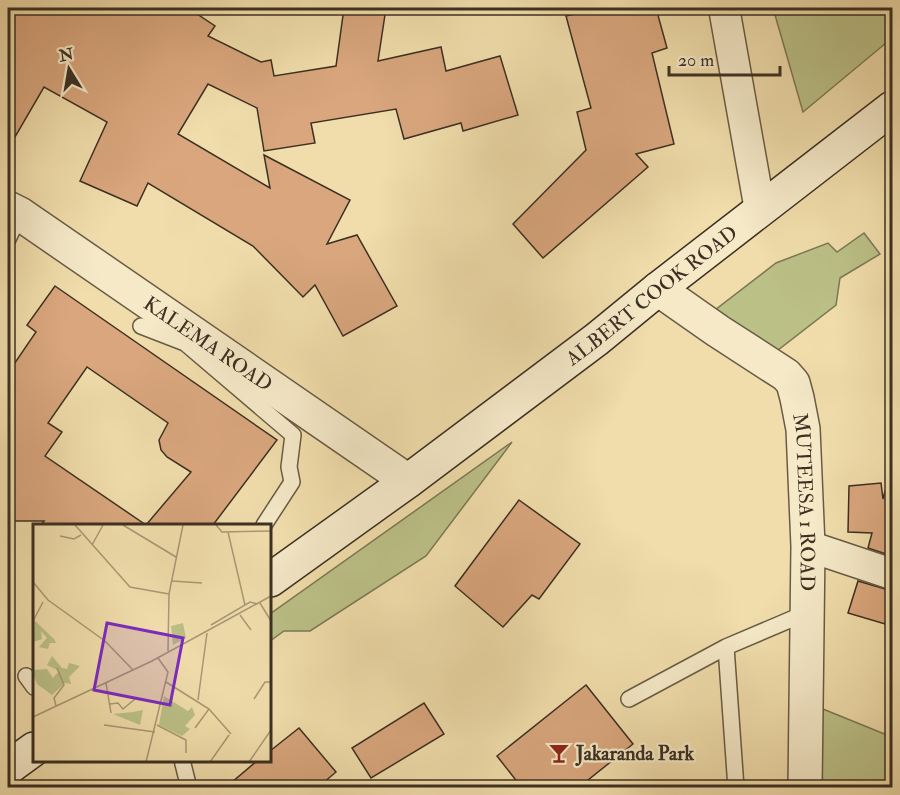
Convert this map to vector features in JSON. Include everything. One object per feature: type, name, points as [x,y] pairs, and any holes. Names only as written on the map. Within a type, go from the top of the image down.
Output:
[{"type":"street","points":[[724,8],[760,210]]},
{"type":"street","name":"ALBERT COOK ROAD","points":[[272,579],[408,481],[597,339],[892,108]]},
{"type":"street","name":"KALEMA ROAD","points":[[12,220],[137,294],[408,481]]},
{"type":"street","name":"MUTEESA 1 ROAD","points":[[658,289],[718,331],[776,367],[793,383],[803,429],[808,546],[804,788]]},
{"type":"street","points":[[808,546],[892,574]]},
{"type":"street","points":[[8,768],[33,750]]},
{"type":"lane","points":[[137,294],[185,343],[292,435],[289,466],[292,482],[265,524]]},
{"type":"lane","points":[[141,327],[185,343]]},
{"type":"lane","points":[[628,699],[726,648],[806,613]]},
{"type":"lane","points":[[726,648],[736,788]]},
{"type":"lane","points":[[182,762],[189,788]]},
{"type":"green space","points":[[773,8],[892,8],[892,38],[803,112]]},
{"type":"green space","points":[[864,233],[880,254],[840,278],[836,305],[778,350],[715,310],[776,263],[828,243],[837,252]]},
{"type":"green space","points":[[512,442],[426,556],[310,631],[284,631],[272,640],[272,613]]},
{"type":"green space","points":[[818,707],[892,737],[892,787],[817,788]]},
{"type":"building","points":[[8,8],[188,8],[215,26],[208,36],[261,62],[271,60],[274,76],[336,66],[344,8],[386,8],[378,61],[441,47],[446,71],[500,56],[518,115],[463,131],[461,123],[404,139],[396,109],[311,123],[315,143],[264,151],[257,108],[208,84],[178,134],[270,188],[264,155],[350,200],[327,244],[357,235],[397,306],[343,336],[315,285],[303,297],[253,246],[148,183],[137,206],[80,181],[107,122],[44,87],[8,149]]},
{"type":"building","points":[[600,8],[656,8],[667,48],[652,53],[674,144],[636,154],[648,167],[543,258],[513,224],[586,150],[577,112],[591,108],[566,16]]},
{"type":"building","points":[[55,286],[277,440],[214,524],[147,524],[191,472],[167,457],[161,450],[159,440],[168,423],[87,367],[48,423],[62,432],[45,456],[145,524],[42,524],[44,521],[8,521],[8,373],[36,332],[27,325]]},
{"type":"building","points":[[881,483],[883,499],[885,491],[892,492],[892,556],[868,548],[872,533],[848,532],[849,486]]},
{"type":"building","points":[[519,500],[580,544],[539,599],[532,595],[503,627],[455,586]]},
{"type":"building","points":[[858,581],[892,591],[892,626],[848,613]]},
{"type":"building","points":[[586,685],[633,744],[578,788],[522,788],[497,756]]},
{"type":"building","points":[[424,703],[444,734],[371,778],[352,748]]},
{"type":"building","points":[[299,728],[336,772],[317,788],[225,788],[256,762],[272,762],[272,749]]},
{"type":"place","name":"Jakaranda Park","points":[[559,753]]}]
